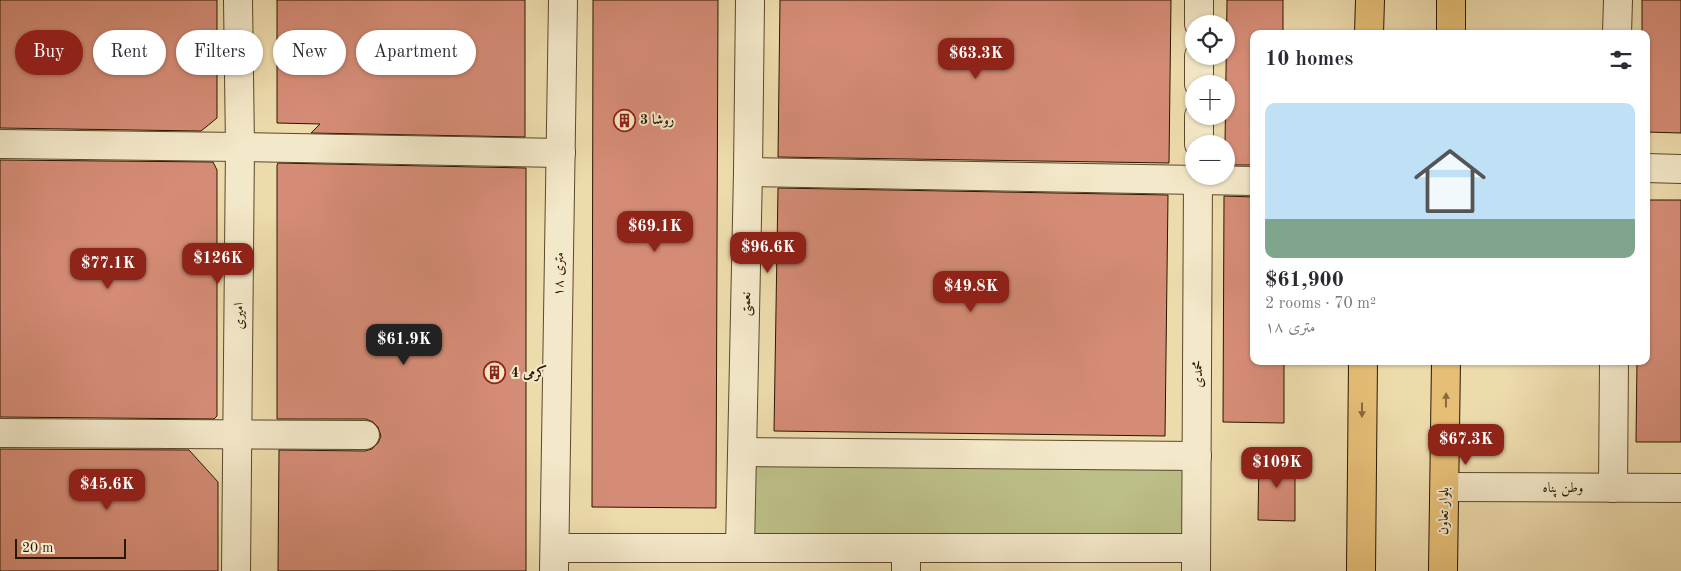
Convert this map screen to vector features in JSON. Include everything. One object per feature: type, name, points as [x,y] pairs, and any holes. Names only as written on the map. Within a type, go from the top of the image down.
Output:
[{"type":"main road","points":[[1369,30],[1370,0]]},
{"type":"main road","points":[[1450,30],[1451,0]]},
{"type":"main road","points":[[1361,571],[1363,365]]},
{"type":"main road","name":"بلوار تعاون","points":[[1443,571],[1446,365]]},
{"type":"street","name":"امیری","points":[[236,571],[240,147],[238,0]]},
{"type":"street","name":"۱۸ متری","points":[[554,560],[563,0]]},
{"type":"street","name":"نعمتی","points":[[740,548],[750,0]]},
{"type":"street","points":[[1199,0],[1199,15]]},
{"type":"street","points":[[1617,30],[1618,0]]},
{"type":"street","points":[[0,144],[561,153]]},
{"type":"street","points":[[1650,168],[1681,169]]},
{"type":"street","points":[[748,172],[1185,178]]},
{"type":"street","points":[[1235,180],[1250,181]]},
{"type":"street","name":"محمدی","points":[[1196,559],[1198,185]]},
{"type":"street","points":[[1613,488],[1614,365]]},
{"type":"street","points":[[0,433],[365,435]]},
{"type":"street","points":[[743,452],[1197,456]]},
{"type":"street","name":"وطن پناه","points":[[1445,488],[1681,488]]},
{"type":"street","points":[[554,560],[740,548],[906,559],[1196,559]]},
{"type":"green space","points":[[749,458],[1184,462],[1183,541],[748,538]]},
{"type":"building","points":[[0,0],[217,0],[217,30],[176,30],[176,75],[217,75],[217,118],[201,131],[0,128]]},
{"type":"building","points":[[277,0],[525,0],[525,137],[311,133],[320,124],[277,123],[277,75],[346,75],[346,30],[277,30]]},
{"type":"building","points":[[593,0],[718,0],[716,508],[592,507]]},
{"type":"building","points":[[780,0],[1171,0],[1169,163],[778,157]]},
{"type":"building","points":[[1227,0],[1283,0],[1283,30],[1250,30],[1250,165],[1235,165],[1235,135],[1225,135],[1225,125],[1235,125],[1235,75],[1226,75],[1226,65],[1235,65],[1235,15],[1227,15]]},
{"type":"building","points":[[1642,0],[1681,0],[1681,133],[1650,132],[1650,30],[1642,30]]},
{"type":"building","points":[[0,160],[213,162],[217,170],[217,416],[214,419],[0,417]]},
{"type":"building","points":[[278,163],[526,168],[526,571],[278,571],[279,450],[365,451],[372,449],[378,443],[381,436],[378,427],[366,419],[277,419]]},
{"type":"building","points":[[778,188],[1168,195],[1165,436],[774,431]]},
{"type":"building","points":[[1224,196],[1250,197],[1250,365],[1284,365],[1284,423],[1223,422]]},
{"type":"building","points":[[1650,200],[1681,200],[1681,442],[1636,442],[1637,365],[1650,365]]},
{"type":"building","points":[[0,449],[189,450],[218,482],[218,571],[0,571]]},
{"type":"building","points":[[1259,456],[1295,457],[1295,521],[1258,520]]},
{"type":"place","name":"روشا 3","points":[[624,120]]},
{"type":"place","name":"کرمی 4","points":[[495,373]]}]
